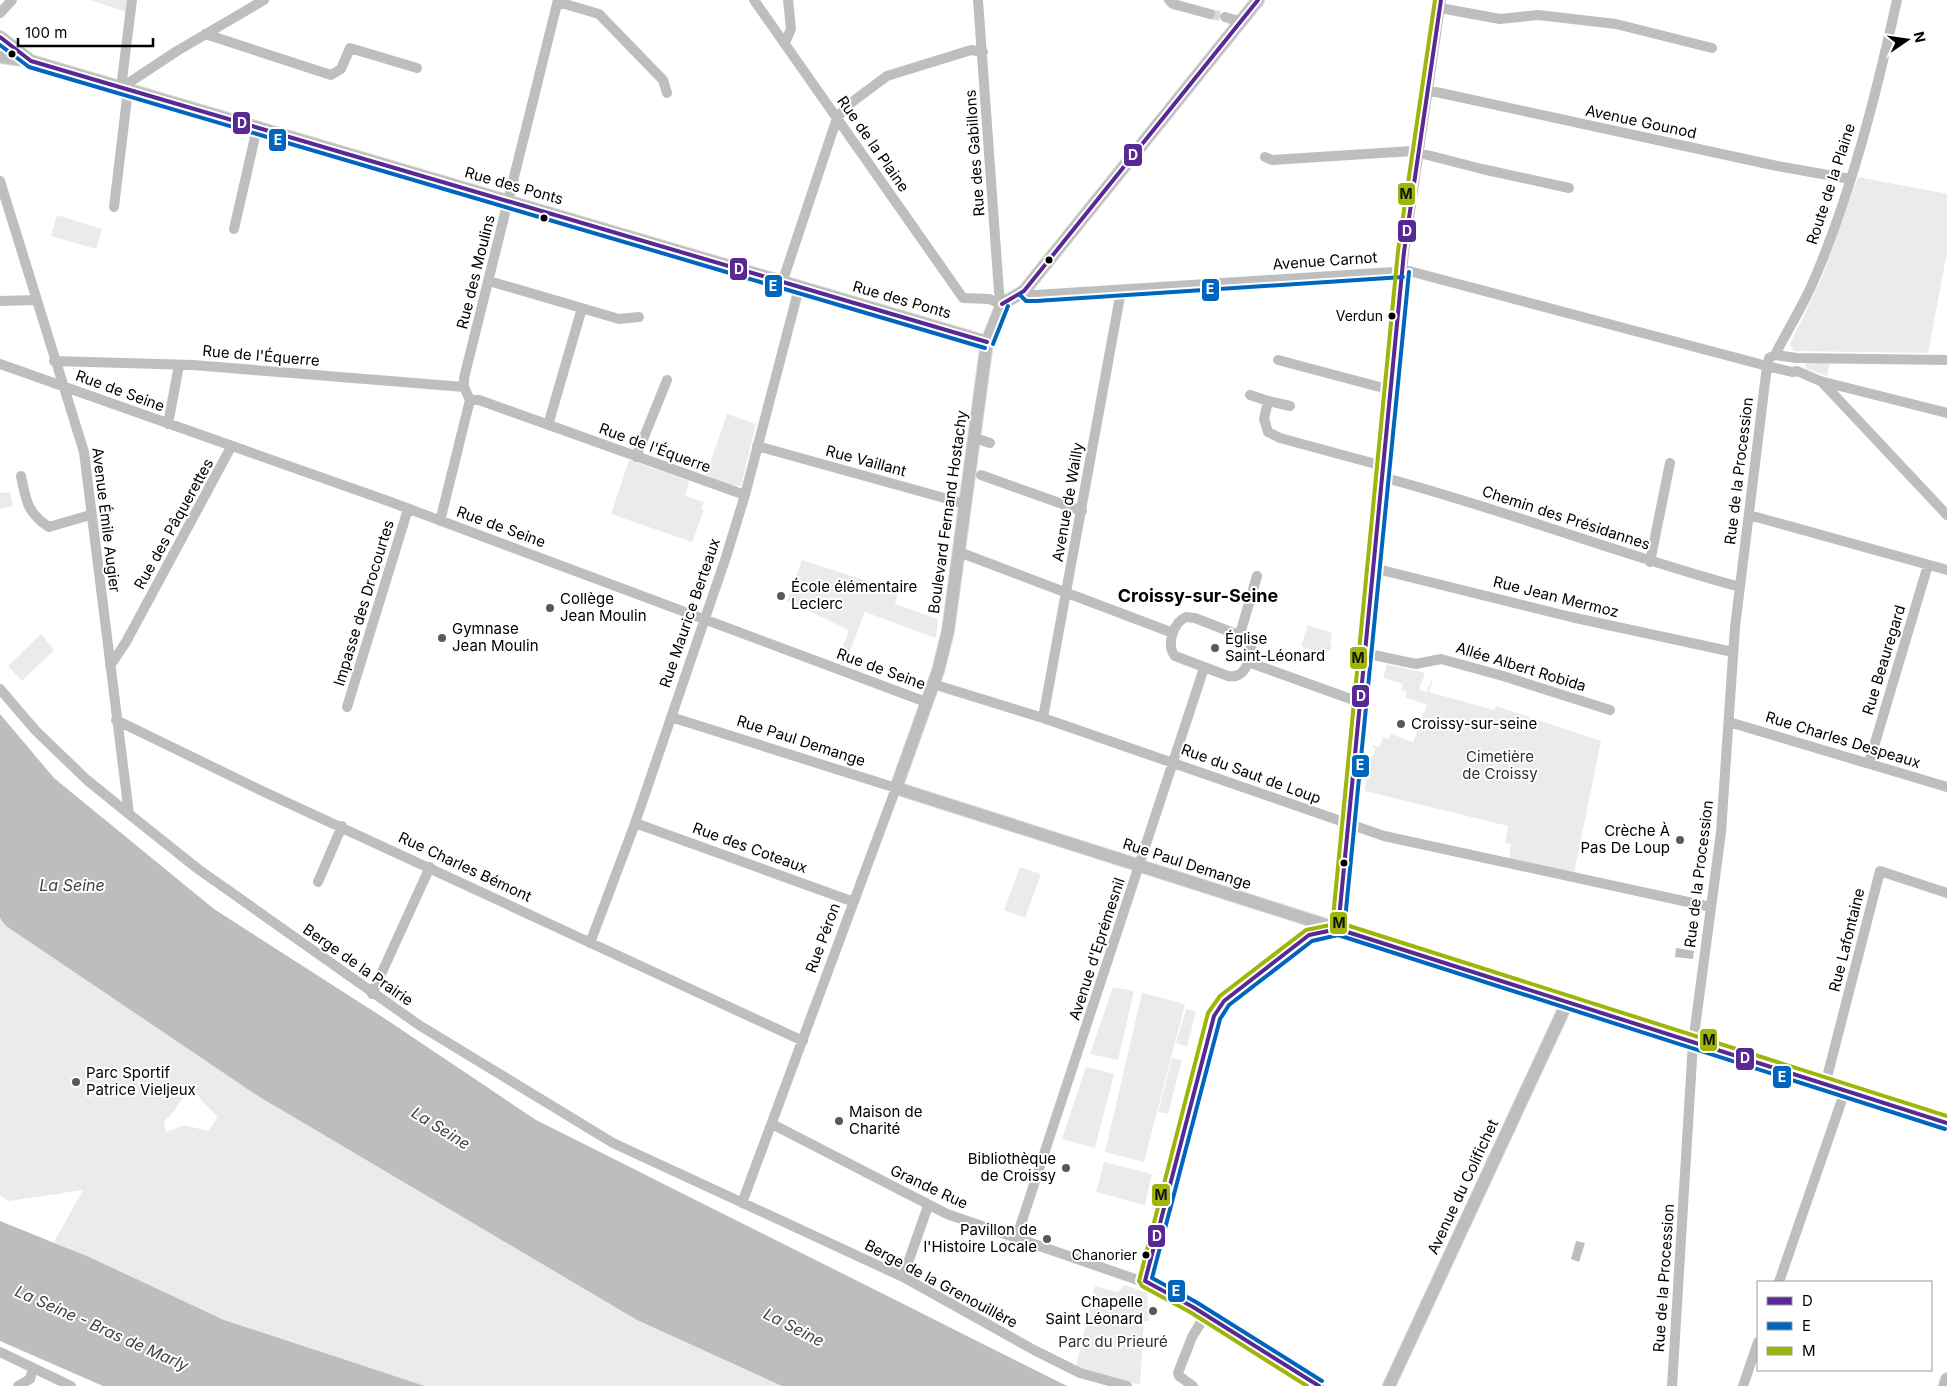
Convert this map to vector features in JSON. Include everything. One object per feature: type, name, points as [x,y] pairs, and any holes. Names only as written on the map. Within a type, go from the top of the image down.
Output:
[{"type":"main road","points":[[1002,304],[1024,291],[1258,0]]},
{"type":"main road","name":"Rue des Ponts","points":[[0,37],[31,61]]},
{"type":"main road","name":"Rue des Ponts","points":[[0,57],[31,61],[988,342]]},
{"type":"main road","name":"Boulevard Fernand Hostachy","points":[[933,684],[948,631],[988,342],[1002,304]]},
{"type":"main road","name":"Rue Péron","points":[[896,788],[933,684]]},
{"type":"main road","name":"Rue Paul Demange","points":[[896,788],[1947,1124]]},
{"type":"main road","name":"Avenue du Colifichet","points":[[1390,1386],[1567,1003]]},
{"type":"main road","points":[[1945,1386],[1947,1379]]},
{"type":"street","points":[[0,13],[12,0]]},
{"type":"street","points":[[114,207],[132,0]]},
{"type":"street","points":[[125,89],[177,51],[264,0]]},
{"type":"street","name":"Rue de la Plaine","points":[[754,0],[963,298],[970,300],[989,299],[1002,304]]},
{"type":"street","points":[[785,43],[791,29],[788,0]]},
{"type":"street","name":"Rue des Gabillons","points":[[978,0],[999,292],[1002,304]]},
{"type":"street","points":[[1169,0],[1173,4],[1210,14]]},
{"type":"street","name":"Route de la Plaine","points":[[1767,366],[1769,358],[1775,354],[1814,281],[1832,237],[1870,111],[1898,0]]},
{"type":"street","points":[[558,1],[598,14],[663,80],[666,93]]},
{"type":"street","name":"Rue des Moulins","points":[[464,387],[464,378],[558,1]]},
{"type":"street","points":[[1145,1282],[1214,1016],[1218,1008],[1224,1001],[1309,935],[1338,929],[1350,825],[1359,702],[1403,271],[1417,152],[1441,4],[1500,19],[1538,15],[1616,24],[1712,48]]},
{"type":"street","points":[[1225,18],[1241,22]]},
{"type":"street","points":[[205,34],[331,75],[340,69],[350,48],[417,68]]},
{"type":"street","points":[[782,282],[837,118],[848,105],[888,76],[972,50],[983,52]]},
{"type":"street","name":"Avenue Gounod","points":[[1427,90],[1777,166],[1850,179]]},
{"type":"street","points":[[234,229],[257,128]]},
{"type":"street","points":[[1265,157],[1272,160],[1417,152],[1569,188]]},
{"type":"street","name":"Avenue Émile Augier","points":[[0,181],[35,300],[84,452],[90,515],[129,814]]},
{"type":"street","name":"Avenue Carnot","points":[[1024,291],[1028,295],[1036,295],[1403,271],[1541,305],[1767,366],[1792,372],[1798,371],[1820,381]]},
{"type":"street","points":[[489,281],[620,320],[639,317]]},
{"type":"street","name":"Rue Maurice Berteaux","points":[[590,942],[635,823],[705,619],[745,495],[799,288]]},
{"type":"street","name":"Avenue de Wailly","points":[[1043,718],[1068,592],[1121,290]]},
{"type":"street","points":[[0,301],[35,300]]},
{"type":"street","points":[[548,425],[582,308]]},
{"type":"street","points":[[1775,354],[1797,358],[1947,360]]},
{"type":"street","points":[[1797,358],[1799,363],[1798,371]]},
{"type":"street","points":[[1278,360],[1391,390]]},
{"type":"street","name":"Rue de l'Équerre","points":[[54,361],[179,365],[464,387]]},
{"type":"street","name":"Rue de Seine","points":[[0,364],[408,509],[926,702]]},
{"type":"street","points":[[168,424],[179,365]]},
{"type":"street","name":"Rue de la Procession","points":[[1672,1386],[1693,1043],[1720,832],[1733,652],[1767,366]]},
{"type":"street","points":[[636,457],[667,380]]},
{"type":"street","points":[[1820,381],[1947,413]]},
{"type":"street","points":[[1820,381],[1947,515]]},
{"type":"street","points":[[440,521],[470,400],[464,387]]},
{"type":"street","points":[[1250,395],[1290,406]]},
{"type":"street","name":"Rue de l'Équerre","points":[[470,400],[479,400],[745,495]]},
{"type":"street","name":"Chemin des Présidannes","points":[[1268,401],[1264,419],[1268,432],[1280,438],[1650,562],[1740,587]]},
{"type":"street","points":[[975,438],[990,443]]},
{"type":"street","name":"Rue Vaillant","points":[[758,446],[966,504]]},
{"type":"street","name":"Rue des Pâquerettes","points":[[110,666],[126,642],[231,447]]},
{"type":"street","points":[[1650,562],[1670,463]]},
{"type":"street","points":[[981,475],[1082,511]]},
{"type":"street","points":[[21,476],[26,501],[36,519],[49,527],[90,515]]},
{"type":"street","name":"Impasse des Drocourtes","points":[[347,706],[408,509]]},
{"type":"street","points":[[1749,515],[1947,570]]},
{"type":"street","points":[[959,552],[1173,633]]},
{"type":"street","name":"Rue Beauregard","points":[[1869,763],[1928,565]]},
{"type":"street","points":[[1240,634],[1260,575],[1250,568]]},
{"type":"street","name":"Rue Jean Mermoz","points":[[1374,568],[1571,617],[1733,652]]},
{"type":"street","points":[[1190,617],[1240,634],[1249,639],[1252,646],[1248,662],[1242,673],[1235,677],[1204,668],[1174,655],[1170,645],[1173,633],[1180,620],[1190,617]]},
{"type":"street","name":"Allée Albert Robida","points":[[1364,653],[1416,664],[1441,659],[1503,676],[1610,710]]},
{"type":"street","points":[[1248,662],[1359,702]]},
{"type":"street","name":"Avenue d'Eprémesnil","points":[[1016,1239],[1204,668]]},
{"type":"street","name":"Rue du Saut de Loup","points":[[933,684],[1043,718],[1384,836],[1711,908]]},
{"type":"street","name":"Berge de la Prairie","points":[[0,689],[36,731],[87,780],[198,868],[372,994],[427,1030],[613,1143],[742,1203]]},
{"type":"street","name":"Rue Paul Demange","points":[[671,717],[896,788]]},
{"type":"street","name":"Rue Charles Bémont","points":[[116,720],[260,790],[342,826],[802,1041]]},
{"type":"street","name":"Rue Charles Despeaux","points":[[1729,722],[1947,787]]},
{"type":"street","name":"Rue Péron","points":[[742,1203],[896,788]]},
{"type":"street","name":"Rue des Coteaux","points":[[635,823],[854,902]]},
{"type":"street","points":[[318,882],[342,826]]},
{"type":"street","points":[[372,994],[430,867]]},
{"type":"street","name":"Rue Lafontaine","points":[[1825,1084],[1880,871],[1947,893]]},
{"type":"street","points":[[1779,1281],[1845,1091]]},
{"type":"street","name":"Grande Rue","points":[[772,1124],[928,1206],[1016,1239],[1145,1282],[1177,1298],[1319,1386]]},
{"type":"street","name":"Berge de la Grenouillère","points":[[742,1203],[903,1277],[1034,1350],[1080,1373],[1127,1386]]},
{"type":"street","points":[[903,1277],[928,1206]]},
{"type":"street","points":[[1193,1386],[1178,1376],[1178,1372],[1192,1337],[1205,1316]]},
{"type":"street","points":[[1743,1386],[1757,1345]]},
{"type":"street","points":[[0,1352],[71,1386]]},
{"type":"street","points":[[18,1386],[30,1378],[34,1368]]},
{"type":"green space","points":[[90,0],[127,0],[126,12]]},
{"type":"green space","points":[[1858,177],[1947,194],[1947,252],[1928,353],[1794,351],[1790,344],[1821,280]]},
{"type":"green space","points":[[57,215],[102,229],[96,249],[51,236]]},
{"type":"green space","points":[[1806,361],[1830,362],[1827,376],[1807,369],[1805,367]]},
{"type":"green space","points":[[727,414],[756,424],[741,486],[731,485],[706,475]]},
{"type":"green space","points":[[629,460],[689,481],[685,496],[704,502],[701,509],[704,510],[692,542],[611,514]]},
{"type":"green space","points":[[10,492],[13,506],[0,509],[0,493]]},
{"type":"green space","points":[[802,560],[898,591],[895,604],[938,619],[936,638],[865,612],[848,656],[840,654],[849,630],[787,601]]},
{"type":"green space","points":[[1308,625],[1332,633],[1330,651],[1327,651],[1326,654],[1301,646]]},
{"type":"green space","points":[[41,634],[54,650],[22,681],[8,666]]},
{"type":"green space","name":"Cimetière de Croissy","points":[[1387,664],[1425,673],[1419,689],[1426,692],[1434,676],[1429,692],[1494,710],[1496,706],[1601,741],[1574,873],[1509,859],[1511,844],[1505,843],[1508,826],[1365,791],[1368,759],[1374,754],[1375,749],[1372,745],[1379,747],[1383,737],[1389,739],[1391,734],[1413,742],[1427,705],[1405,697],[1407,692],[1401,690],[1403,684],[1383,678]]},
{"type":"green space","points":[[1020,867],[1041,874],[1025,918],[1004,910]]},
{"type":"green space","points":[[0,918],[6,926],[258,1096],[637,1320],[782,1386],[425,1386],[224,1320],[54,1242],[83,1190],[9,1201],[0,1196]],"holes":[[[194,1089],[201,1100],[218,1117],[208,1131],[184,1125],[166,1132],[164,1121],[173,1113],[189,1092]]]},
{"type":"green space","points":[[1113,987],[1134,991],[1118,1060],[1090,1054]]},
{"type":"green space","points":[[1142,993],[1185,1004],[1144,1162],[1105,1152]]},
{"type":"green space","points":[[1186,1009],[1196,1012],[1187,1047],[1176,1043]]},
{"type":"green space","points":[[1172,1058],[1182,1060],[1168,1114],[1158,1112]]},
{"type":"green space","points":[[1086,1067],[1114,1074],[1095,1148],[1062,1139]]},
{"type":"green space","points":[[1104,1162],[1152,1174],[1145,1205],[1096,1192]]},
{"type":"green space","name":"Parc du Prieuré","points":[[1125,1285],[1147,1293],[1149,1321],[1144,1321],[1140,1385],[1076,1367],[1095,1286],[1117,1292]]},
{"type":"water","name":"La Seine","points":[[0,714],[54,778],[214,909],[384,1018],[536,1120],[1067,1386],[782,1386],[637,1320],[258,1096],[6,926],[0,918]]},
{"type":"water","points":[[1676,948],[1694,951],[1693,959],[1675,957]]},
{"type":"water","name":"La Seine - Bras de Marly","points":[[0,1221],[89,1257],[224,1320],[425,1386],[103,1386],[0,1341]]},
{"type":"water","points":[[1576,1241],[1585,1243],[1579,1262],[1571,1259]]},
{"type":"tunnel","points":[[1210,14],[1225,17]]},
{"type":"transit line","name":"D","points":[[1002,304],[1024,291],[1258,0]]},
{"type":"transit line","name":"M","points":[[1332,928],[1398,251],[1435,0]]},
{"type":"transit line","name":"D","points":[[1338,929],[1404,252],[1441,0]]},
{"type":"transit line","name":"D","points":[[0,37],[31,61],[987,342]]},
{"type":"transit line","name":"E","points":[[0,45],[29,67],[985,348]]},
{"type":"transit line","name":"E","points":[[1344,930],[1409,272]]},
{"type":"transit line","name":"E","points":[[1020,295],[1026,301],[1036,301],[1403,277]]},
{"type":"transit line","name":"E","points":[[993,344],[1008,306]]},
{"type":"transit line","name":"M","points":[[1307,1386],[1190,1312],[1142,1286],[1139,1281],[1208,1013],[1220,996],[1306,930],[1340,923],[1947,1116]]},
{"type":"transit line","name":"D","points":[[1319,1386],[1193,1307],[1145,1281],[1214,1016],[1224,1001],[1309,935],[1338,929],[1947,1123]]},
{"type":"transit line","name":"E","points":[[1322,1381],[1196,1302],[1152,1278],[1220,1019],[1229,1005],[1312,941],[1338,935],[1945,1129]]},
{"type":"place","name":"Verdun","points":[[1392,316]]},
{"type":"place","name":"École élémentaire Leclerc","points":[[781,596]]},
{"type":"place","name":"Collège Jean Moulin","points":[[550,608]]},
{"type":"place","name":"Gymnase Jean Moulin","points":[[442,638]]},
{"type":"place","name":"Église Saint-Léonard","points":[[1215,648]]},
{"type":"place","name":"Croissy-sur-seine","points":[[1401,724]]},
{"type":"place","name":"Crèche À Pas De Loup","points":[[1680,840]]},
{"type":"place","name":"Parc Sportif Patrice Vieljeux","points":[[76,1082]]},
{"type":"place","name":"Maison de Charité","points":[[839,1121]]},
{"type":"place","name":"Bibliothèque de Croissy","points":[[1066,1168]]},
{"type":"place","name":"Pavillon de l'Histoire Locale","points":[[1047,1239]]},
{"type":"place","name":"Chanorier","points":[[1146,1255]]},
{"type":"place","name":"Chapelle Saint Léonard","points":[[1153,1311]]},
{"type":"district","name":"Croissy-sur-Seine","points":[[1198,596]]}]
